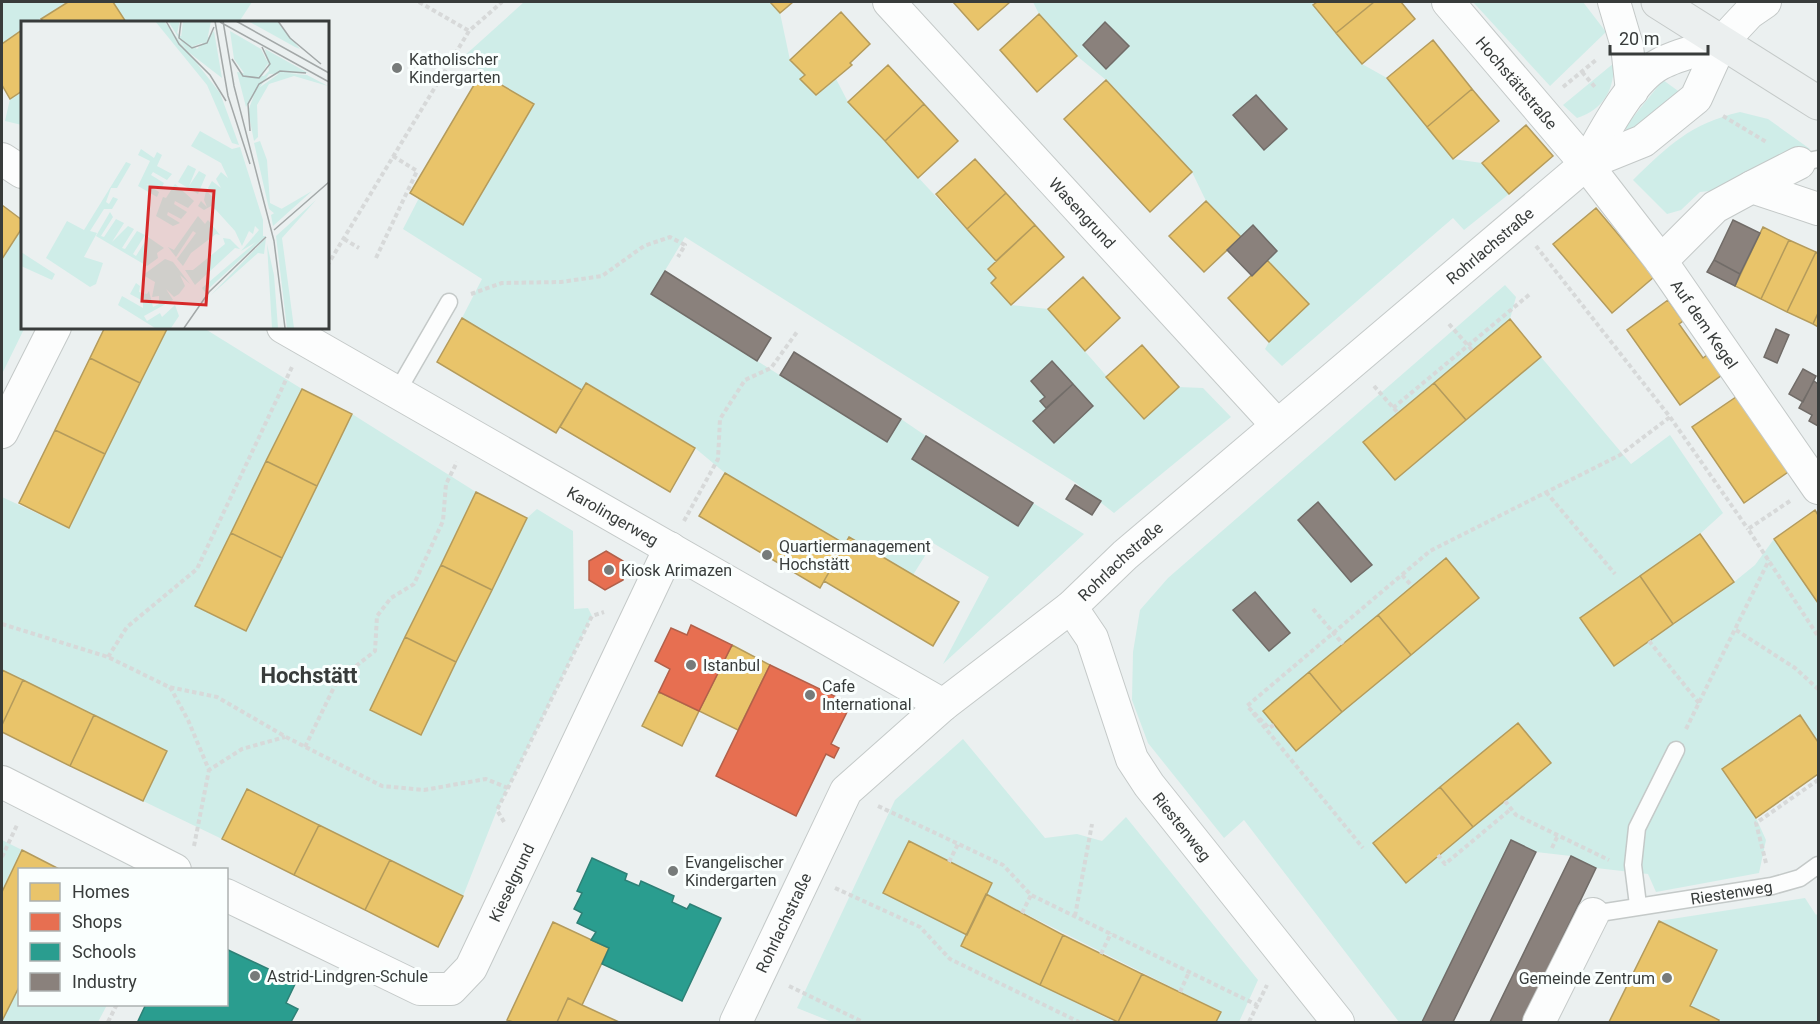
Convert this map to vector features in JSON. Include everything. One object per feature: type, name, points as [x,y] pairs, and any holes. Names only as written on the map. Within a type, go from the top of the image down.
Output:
[{"type":"main road","points":[[1658,2],[1818,103]]},
{"type":"street","name":"Wasengrund","points":[[889,2],[1277,425]]},
{"type":"street","name":"Hochstättstraße","points":[[1448,2],[1586,164]]},
{"type":"street","points":[[1614,2],[1627,46],[1632,91]]},
{"type":"street","points":[[1721,43],[1749,13],[1765,2]]},
{"type":"street","name":"Rohrlachstraße","points":[[1586,164],[1616,113],[1632,91],[1659,65],[1721,43]]},
{"type":"street","name":"Rohrlachstraße","points":[[736,1023],[846,791],[943,705],[1071,607],[1125,555],[1586,164],[1643,141],[1696,98],[1721,43]]},
{"type":"street","points":[[2,159],[21,171]]},
{"type":"street","points":[[1661,261],[1715,207],[1809,161]]},
{"type":"street","name":"Auf dem Kegel","points":[[1586,164],[1661,261],[1817,486]]},
{"type":"street","points":[[1752,187],[1818,209]]},
{"type":"street","points":[[2,432],[54,328]]},
{"type":"street","name":"Karolingerweg","points":[[294,333],[943,705]]},
{"type":"street","name":"Kieselgrund","points":[[228,896],[420,990],[451,989],[471,968],[670,548]]},
{"type":"street","name":"Riestenweg","points":[[1071,607],[1092,638],[1132,759],[1149,785],[1338,1023]]},
{"type":"street","points":[[2,783],[182,862]]},
{"type":"street","name":"Riestenweg","points":[[1539,1023],[1593,914]]},
{"type":"lane","points":[[397,392],[449,302]]},
{"type":"lane","points":[[1638,905],[1633,865],[1637,828],[1676,750]]},
{"type":"lane","name":"Riestenweg","points":[[1593,914],[1638,905],[1772,886],[1800,878],[1818,865]]},
{"type":"path","points":[[419,2],[469,31]]},
{"type":"path","points":[[328,264],[469,31],[502,2]]},
{"type":"path","points":[[376,258],[417,171],[393,156]]},
{"type":"path","points":[[1517,222],[1670,417],[1748,529],[1818,636]]},
{"type":"path","points":[[449,302],[502,283],[561,282],[602,276],[644,246],[670,237],[685,245],[678,257]]},
{"type":"path","points":[[344,239],[359,248]]},
{"type":"path","points":[[1393,408],[1530,294]]},
{"type":"path","points":[[670,548],[718,459],[720,419],[745,380],[771,368],[797,332]]},
{"type":"path","points":[[108,657],[127,627],[197,569],[294,333]]},
{"type":"path","points":[[1274,724],[1269,728],[1247,706],[1430,551],[1620,455],[1670,417]]},
{"type":"path","points":[[305,747],[337,681],[375,651],[376,616],[391,598],[414,585],[443,521],[446,484],[471,435]]},
{"type":"path","points":[[1748,529],[1817,486]]},
{"type":"path","points":[[1546,492],[1615,574]]},
{"type":"path","points":[[1676,750],[1768,560]]},
{"type":"path","points":[[1402,575],[1412,586]]},
{"type":"path","points":[[525,855],[497,810],[592,616],[645,601]]},
{"type":"path","points":[[1313,609],[1343,644]]},
{"type":"path","points":[[2,624],[108,657],[169,687],[217,698],[286,737],[382,786],[424,790],[486,779],[508,788]]},
{"type":"path","points":[[1736,630],[1795,668],[1818,688]]},
{"type":"path","points":[[1649,641],[1699,703]]},
{"type":"path","points":[[169,687],[188,720],[209,770],[194,847],[182,862]]},
{"type":"path","points":[[1253,712],[1254,718],[1363,848]]},
{"type":"path","points":[[209,770],[242,749],[286,737]]},
{"type":"path","points":[[1772,886],[1756,823],[1818,780]]},
{"type":"path","points":[[846,791],[1003,865],[1031,895],[1257,1005]]},
{"type":"path","points":[[1504,801],[1516,815],[1617,864],[1633,865]]},
{"type":"path","points":[[1438,855],[1445,864],[1511,809]]},
{"type":"path","points":[[1075,916],[1092,824]]},
{"type":"path","points":[[1552,848],[1558,835]]},
{"type":"path","points":[[949,862],[958,844]]},
{"type":"path","points":[[807,874],[920,927],[950,959],[1079,1023]]},
{"type":"path","points":[[1022,914],[1031,895]]},
{"type":"path","points":[[1101,954],[1111,933]]},
{"type":"path","points":[[760,972],[863,1023]]},
{"type":"path","points":[[1180,992],[1189,972]]},
{"type":"path","points":[[108,1023],[116,1006]]},
{"type":"green space","points":[[2,2],[68,2],[37,21],[21,21],[21,31],[2,44]]},
{"type":"green space","points":[[113,2],[252,2],[240,21],[125,21]]},
{"type":"green space","points":[[524,2],[770,2],[780,13],[790,60],[805,75],[801,79],[816,95],[835,77],[848,102],[996,261],[988,268],[996,278],[991,283],[1011,305],[1048,309],[1144,419],[1179,387],[1203,388],[1231,417],[1114,513],[1076,483],[685,237],[651,294],[886,442],[901,419],[926,436],[912,459],[1018,526],[1033,503],[1084,534],[943,664],[989,577],[933,543],[913,575],[849,538],[845,544],[725,473],[695,448],[587,383],[582,390],[462,318],[482,279],[403,229],[419,198],[463,224],[534,105],[462,58]]},
{"type":"green space","points":[[1033,2],[1312,2],[1362,64],[1387,78],[1453,159],[1482,163],[1509,194],[1464,230],[1453,218],[1282,366],[1265,349],[1269,342],[1309,304],[1267,260],[1277,251],[1253,226],[1241,237],[1206,201],[1192,172],[1106,80],[1077,56],[1039,14]]},
{"type":"green space","points":[[1473,2],[1583,2],[1606,32],[1550,86]]},
{"type":"green space","points":[[1614,63],[1612,82],[1606,97],[1601,104],[1577,118],[1563,105]]},
{"type":"green space","points":[[1663,80],[1681,93],[1635,132],[1626,131],[1626,126]]},
{"type":"green space","points":[[21,92],[21,125],[5,121],[10,99]]},
{"type":"green space","points":[[1740,112],[1768,119],[1810,149],[1786,157],[1719,190],[1700,192],[1681,210],[1667,214],[1633,180],[1681,137],[1707,123]]},
{"type":"green space","points":[[21,230],[21,328],[25,328],[2,374],[2,259]]},
{"type":"green space","points":[[1505,285],[1516,297],[1510,319],[1363,442],[1395,480],[1541,357],[1631,464],[1670,435],[1723,513],[1700,534],[1581,619],[1614,666],[1734,582],[1755,565],[1774,539],[1818,603],[1818,742],[1799,715],[1723,769],[1756,818],[1766,840],[1759,873],[1656,892],[1648,874],[1596,868],[1571,856],[1536,852],[1511,840],[1422,1022],[1399,1022],[1244,820],[1224,838],[1148,743],[1132,700],[1133,652],[1140,610],[1168,578]]},
{"type":"green space","points":[[168,328],[204,328],[302,389],[195,606],[246,631],[352,414],[476,492],[370,710],[421,734],[527,518],[537,509],[573,531],[574,609],[588,608],[592,616],[497,810],[463,896],[247,789],[222,839],[143,801],[167,751],[2,670],[2,497],[69,528]]},
{"type":"green space","points":[[963,739],[1045,838],[1077,834],[1102,841],[1126,817],[1258,980],[1239,1022],[1216,1022],[1221,1012],[986,894],[992,883],[909,842],[883,893],[967,935],[961,946],[1115,1022],[832,1022],[797,1008],[895,800]]},
{"type":"green space","points":[[2,840],[22,850],[2,892]]},
{"type":"green space","points":[[1805,898],[1816,915],[1818,913],[1818,1022],[1718,1022],[1719,1019],[1690,1006],[1717,950],[1659,921]]},
{"type":"green space","points":[[18,987],[18,1006],[106,1006],[98,1022],[2,1022]]},
{"type":"building: Homes","points":[[68,2],[113,2],[125,21],[43,21],[41,19]]},
{"type":"building: Homes","points":[[770,2],[793,2],[780,13]]},
{"type":"building: Homes","points":[[953,2],[1010,2],[978,30]]},
{"type":"building: Homes","points":[[1317,2],[1374,2],[1336,33],[1313,5]]},
{"type":"building: Homes","points":[[1374,2],[1401,2],[1415,19],[1362,64],[1336,33]]},
{"type":"building: Homes","points":[[841,12],[870,44],[850,63],[852,65],[816,95],[800,79],[805,75],[790,60]]},
{"type":"building: Homes","points":[[1039,14],[1077,56],[1037,92],[1000,50]]},
{"type":"building: Homes","points":[[21,31],[21,92],[10,99],[2,85],[2,44]]},
{"type":"building: Homes","points":[[1433,40],[1472,89],[1427,127],[1387,78]]},
{"type":"building: Homes","points":[[888,65],[924,104],[885,141],[848,102]]},
{"type":"building: Homes","points":[[481,73],[534,104],[463,225],[410,193]]},
{"type":"building: Homes","points":[[1106,80],[1192,172],[1150,212],[1064,119]]},
{"type":"building: Homes","points":[[1472,89],[1499,121],[1453,159],[1427,127]]},
{"type":"building: Homes","points":[[924,104],[958,141],[918,178],[885,141]]},
{"type":"building: Homes","points":[[1526,125],[1553,156],[1509,194],[1482,163]]},
{"type":"building: Homes","points":[[975,159],[1006,193],[967,229],[936,194]]},
{"type":"building: Homes","points":[[1006,193],[1035,225],[996,261],[967,229]]},
{"type":"building: Homes","points":[[1206,201],[1241,237],[1204,272],[1169,236]]},
{"type":"building: Homes","points":[[2,205],[21,219],[21,230],[2,259]]},
{"type":"building: Homes","points":[[1596,208],[1654,277],[1612,313],[1553,244]]},
{"type":"building: Homes","points":[[1035,225],[1064,257],[1011,305],[991,283],[996,278],[988,269]]},
{"type":"building: Homes","points":[[1763,227],[1789,240],[1761,299],[1735,286]]},
{"type":"building: Homes","points":[[1789,240],[1816,252],[1787,312],[1761,299]]},
{"type":"building: Homes","points":[[1816,252],[1818,254],[1818,313],[1813,324],[1787,312]]},
{"type":"building: Homes","points":[[1267,260],[1309,304],[1269,342],[1228,298]]},
{"type":"building: Homes","points":[[1083,277],[1120,318],[1085,351],[1048,309]]},
{"type":"building: Homes","points":[[1668,300],[1683,321],[1679,324],[1703,358],[1707,355],[1722,375],[1680,405],[1627,330]]},
{"type":"building: Homes","points":[[1818,313],[1818,327],[1813,324]]},
{"type":"building: Homes","points":[[462,318],[582,390],[556,433],[437,362]]},
{"type":"building: Homes","points":[[1510,319],[1541,357],[1466,420],[1434,383]]},
{"type":"building: Homes","points":[[105,328],[168,328],[140,383],[90,358]]},
{"type":"building: Homes","points":[[1142,345],[1179,387],[1144,419],[1106,377]]},
{"type":"building: Homes","points":[[90,358],[140,383],[105,454],[55,430]]},
{"type":"building: Homes","points":[[586,383],[695,448],[670,492],[560,427]]},
{"type":"building: Homes","points":[[1434,383],[1466,420],[1395,480],[1363,442]]},
{"type":"building: Homes","points":[[302,389],[352,414],[317,486],[266,461]]},
{"type":"building: Homes","points":[[1736,397],[1788,472],[1744,503],[1692,427]]},
{"type":"building: Homes","points":[[55,430],[105,454],[69,528],[19,503]]},
{"type":"building: Homes","points":[[266,461],[317,486],[282,558],[231,533]]},
{"type":"building: Homes","points":[[725,473],[845,544],[820,588],[699,516]]},
{"type":"building: Homes","points":[[476,492],[527,518],[492,590],[441,565]]},
{"type":"building: Homes","points":[[1815,510],[1818,515],[1818,603],[1774,539]]},
{"type":"building: Homes","points":[[231,533],[282,558],[246,631],[195,606]]},
{"type":"building: Homes","points":[[1700,534],[1734,582],[1673,624],[1640,576]]},
{"type":"building: Homes","points":[[849,537],[959,602],[933,646],[824,581]]},
{"type":"building: Homes","points":[[1446,558],[1479,598],[1411,655],[1378,615]]},
{"type":"building: Homes","points":[[441,565],[492,590],[456,662],[405,637]]},
{"type":"building: Homes","points":[[1640,576],[1673,624],[1614,666],[1580,618]]},
{"type":"building: Homes","points":[[1378,615],[1411,655],[1342,712],[1309,672]]},
{"type":"building: Homes","points":[[405,637],[456,662],[421,735],[370,710]]},
{"type":"building: Homes","points":[[732,645],[770,665],[738,730],[699,711]]},
{"type":"building: Homes","points":[[2,670],[23,680],[2,725]]},
{"type":"building: Homes","points":[[1309,672],[1342,712],[1296,751],[1263,711]]},
{"type":"building: Homes","points":[[23,680],[94,715],[70,766],[2,732],[2,725]]},
{"type":"building: Homes","points":[[659,692],[699,711],[682,746],[642,726]]},
{"type":"building: Homes","points":[[94,715],[167,751],[143,801],[70,766]]},
{"type":"building: Homes","points":[[1800,715],[1818,742],[1818,774],[1756,818],[1722,769]]},
{"type":"building: Homes","points":[[1518,723],[1551,763],[1473,827],[1440,787]]},
{"type":"building: Homes","points":[[1440,787],[1473,827],[1406,883],[1373,843]]},
{"type":"building: Homes","points":[[247,789],[319,825],[294,875],[222,839]]},
{"type":"building: Homes","points":[[319,825],[390,860],[365,910],[294,875]]},
{"type":"building: Homes","points":[[909,841],[992,883],[967,935],[883,893]]},
{"type":"building: Homes","points":[[22,850],[57,868],[18,868],[18,989],[2,1021],[2,892]]},
{"type":"building: Homes","points":[[390,860],[463,896],[438,947],[365,910]]},
{"type":"building: Homes","points":[[986,894],[1063,935],[1040,985],[961,946]]},
{"type":"building: Homes","name":"Gemeinde Zentrum","points":[[1659,921],[1717,950],[1690,1006],[1719,1020],[1718,1022],[1609,1022]]},
{"type":"building: Homes","points":[[553,922],[609,948],[582,1005],[568,998],[557,1022],[507,1020]]},
{"type":"building: Homes","points":[[1063,935],[1142,974],[1118,1022],[1040,985]]},
{"type":"building: Homes","points":[[1142,974],[1221,1012],[1216,1022],[1118,1022]]},
{"type":"building: Homes","points":[[568,998],[582,1005],[619,1022],[557,1022]]},
{"type":"building: Shops","points":[[606,551],[623,561],[623,580],[605,590],[589,580],[589,561]]},
{"type":"building: Shops","points":[[691,625],[732,645],[699,711],[659,692],[670,669],[655,661],[671,628],[687,635]]},
{"type":"building: Shops","points":[[770,665],[851,704],[831,744],[839,748],[834,758],[826,754],[796,816],[716,776]]},
{"type":"building: Schools","points":[[592,858],[627,874],[625,880],[639,886],[641,881],[674,896],[672,902],[687,909],[690,904],[721,918],[682,1001],[602,964],[609,948],[591,940],[596,932],[577,923],[582,913],[574,909],[582,893],[577,891]]},
{"type":"building: Schools","name":"Astrid-Lindgren-Schule","points":[[228,950],[296,982],[286,1003],[298,1009],[291,1022],[138,1021],[145,1006],[228,1006]]},
{"type":"building: Industry","points":[[1105,22],[1129,46],[1106,69],[1083,45]]},
{"type":"building: Industry","points":[[1256,95],[1287,129],[1264,150],[1233,115]]},
{"type":"building: Industry","points":[[1733,220],[1760,233],[1740,274],[1714,260]]},
{"type":"building: Industry","points":[[1253,225],[1277,251],[1252,276],[1227,250]]},
{"type":"building: Industry","points":[[1714,260],[1740,274],[1735,286],[1707,272]]},
{"type":"building: Industry","points":[[665,271],[771,338],[757,361],[651,294]]},
{"type":"building: Industry","points":[[1776,329],[1789,335],[1777,363],[1764,357]]},
{"type":"building: Industry","points":[[794,352],[901,419],[887,442],[780,375]]},
{"type":"building: Industry","points":[[1052,361],[1073,384],[1046,408],[1040,401],[1045,397],[1031,381]]},
{"type":"building: Industry","points":[[1803,369],[1816,376],[1803,402],[1789,394]]},
{"type":"building: Industry","points":[[1814,381],[1818,384],[1818,426],[1809,421],[1812,415],[1799,408]]},
{"type":"building: Industry","points":[[1073,384],[1093,406],[1054,443],[1033,421]]},
{"type":"building: Industry","points":[[926,436],[1033,503],[1018,526],[912,459]]},
{"type":"building: Industry","points":[[1075,485],[1101,501],[1092,515],[1066,499]]},
{"type":"building: Industry","points":[[1318,502],[1372,565],[1351,582],[1298,520]]},
{"type":"building: Industry","points":[[1255,592],[1290,633],[1269,651],[1233,610]]},
{"type":"building: Industry","points":[[1511,840],[1536,852],[1453,1022],[1422,1022]]},
{"type":"building: Industry","points":[[1571,856],[1596,868],[1522,1022],[1490,1022]]},
{"type":"place","name":"Katholischer Kindergarten","points":[[397,68]]},
{"type":"place","name":"Quartiermanagement Hochstätt","points":[[767,555]]},
{"type":"place","name":"Kiosk Arimazen","points":[[609,570]]},
{"type":"place","name":"Istanbul","points":[[691,665]]},
{"type":"place","name":"Cafe International","points":[[810,695]]},
{"type":"place","name":"Evangelischer Kindergarten","points":[[673,871]]},
{"type":"place","name":"Astrid-Lindgren-Schule","points":[[255,976]]},
{"type":"place","name":"Gemeinde Zentrum","points":[[1667,978]]},
{"type":"district","name":"Hochstätt","points":[[309,675]]}]
